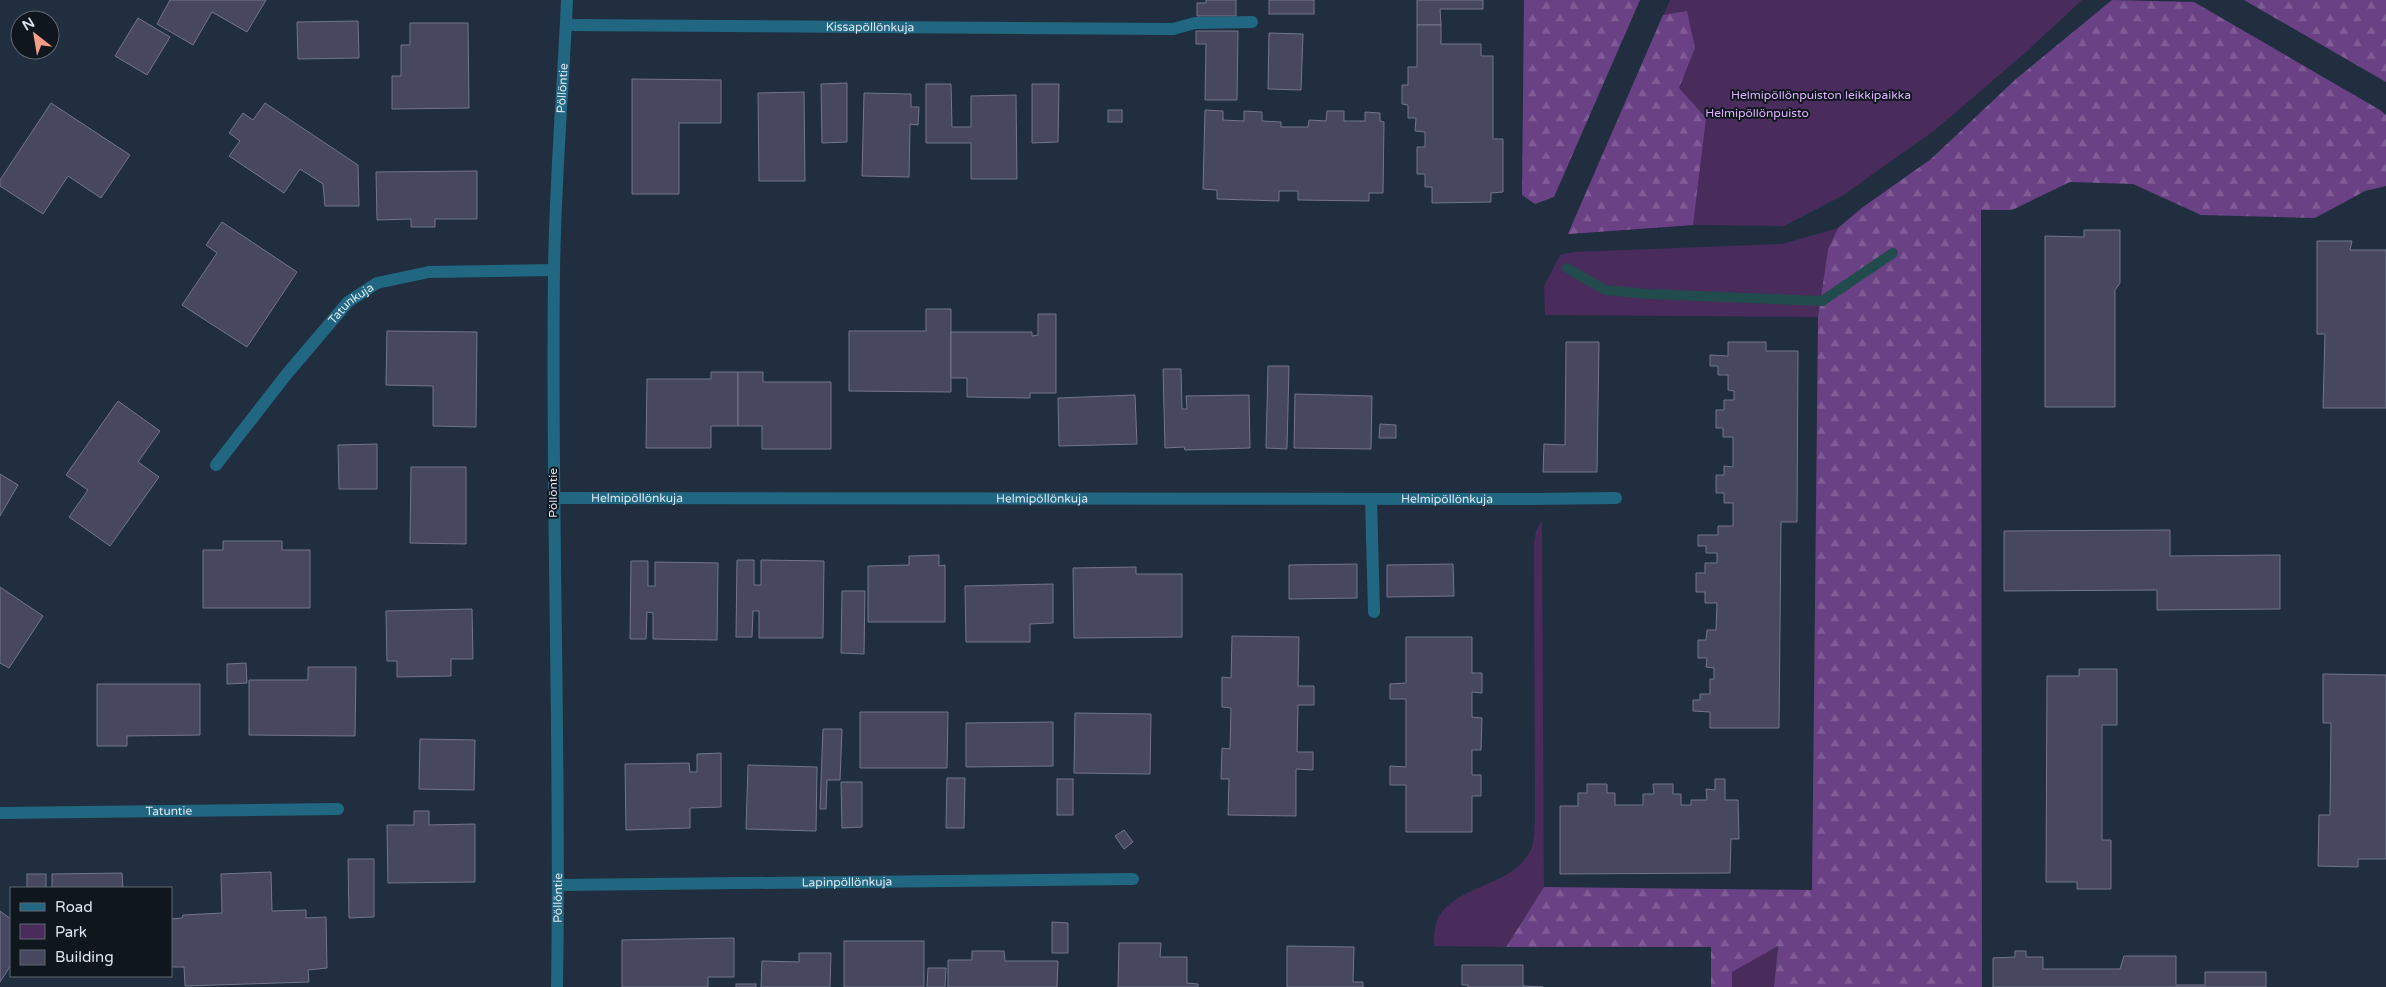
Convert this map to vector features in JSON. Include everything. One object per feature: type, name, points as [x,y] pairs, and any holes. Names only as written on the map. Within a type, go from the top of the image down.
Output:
[{"type":"street","name":"Pöllöntie","points":[[557,987],[559,884],[553,498],[554,270],[567,0]]},
{"type":"street","name":"Kissapöllönkuja","points":[[566,25],[1173,29],[1196,24],[1252,22]]},
{"type":"street","name":"Tatunkuja","points":[[216,465],[286,375],[348,302],[377,283],[429,272],[554,270]]},
{"type":"street","name":"Helmipöllönkuja","points":[[553,498],[1616,498]]},
{"type":"street","points":[[1371,499],[1374,612]]},
{"type":"street","name":"Tatuntie","points":[[0,812],[338,809]]},
{"type":"street","name":"Lapinpöllönkuja","points":[[559,884],[1133,879]]},
{"type":"green space","points":[[1524,0],[1640,0],[1554,197],[1535,204],[1522,195]]},
{"type":"green space","name":"Helmipöllönpuiston leikkipaikka","points":[[1670,0],[2082,0],[2025,53],[1935,130],[1842,196],[1784,226],[1693,225],[1568,234]]},
{"type":"green space","points":[[2112,0],[2194,2],[2380,110],[2386,115],[2386,186],[2365,191],[2315,218],[2201,215],[2133,184],[2070,182],[2012,210],[1981,210],[1982,987],[1774,987],[1778,946],[1732,972],[1732,987],[1711,987],[1711,947],[1506,947],[1544,887],[1812,890],[1818,317],[1828,249],[1838,228],[1863,207],[1931,159],[2016,79]]},
{"type":"green space","points":[[2244,0],[2386,0],[2386,82]]},
{"type":"green space","points":[[1687,11],[1695,48],[1679,88],[1706,118],[1693,225],[1568,234],[1663,15]]},
{"type":"green space","points":[[1838,228],[1828,249],[1818,317],[1545,315],[1544,286],[1560,255],[1573,252],[1782,244]]},
{"type":"green space","points":[[1542,521],[1544,887],[1506,947],[1434,946],[1437,920],[1450,903],[1511,872],[1521,864],[1532,846],[1535,819],[1534,544],[1536,531]]},
{"type":"green space","points":[[1778,945],[1774,987],[1732,987],[1732,972]]},
{"type":"building","points":[[170,0],[266,0],[247,32],[212,12],[193,45],[157,24]]},
{"type":"building","points":[[1206,0],[1236,0],[1236,16],[1197,16],[1197,3],[1206,3]]},
{"type":"building","points":[[1269,0],[1314,0],[1314,14],[1269,14]]},
{"type":"building","points":[[1417,0],[1483,0],[1483,9],[1440,9],[1441,25],[1417,25]]},
{"type":"building","points":[[138,18],[170,37],[147,75],[115,56]]},
{"type":"building","points":[[358,21],[359,58],[298,59],[297,22]]},
{"type":"building","points":[[410,23],[468,23],[469,108],[392,109],[392,76],[401,76],[401,45],[410,45]]},
{"type":"building","points":[[1417,25],[1441,25],[1441,44],[1481,44],[1481,56],[1493,56],[1493,139],[1503,139],[1503,192],[1491,193],[1491,202],[1432,203],[1432,187],[1425,187],[1425,174],[1417,174],[1417,147],[1425,147],[1425,132],[1415,131],[1416,118],[1408,118],[1408,105],[1402,104],[1402,85],[1408,85],[1408,67],[1417,67]]},
{"type":"building","points":[[1196,31],[1238,31],[1237,100],[1205,100],[1206,44],[1196,44]]},
{"type":"building","points":[[1269,33],[1303,34],[1301,90],[1268,89]]},
{"type":"building","points":[[632,79],[721,80],[721,123],[679,123],[679,194],[632,194]]},
{"type":"building","points":[[847,83],[847,142],[822,143],[821,84]]},
{"type":"building","points":[[926,84],[951,84],[952,127],[971,127],[971,96],[1016,95],[1017,179],[971,179],[971,143],[926,143]]},
{"type":"building","points":[[1032,84],[1059,84],[1058,142],[1032,143]]},
{"type":"building","points":[[804,92],[805,181],[759,181],[758,93]]},
{"type":"building","points":[[864,93],[911,94],[911,107],[919,107],[918,125],[910,124],[909,177],[862,176]]},
{"type":"building","points":[[51,103],[130,155],[101,198],[68,176],[43,214],[0,186],[0,180]]},
{"type":"building","points":[[265,103],[358,165],[359,206],[325,206],[323,184],[300,169],[284,193],[229,156],[240,141],[229,133],[243,113],[253,120]]},
{"type":"building","points":[[1108,110],[1122,110],[1122,122],[1108,122]]},
{"type":"building","points":[[1205,110],[1223,111],[1223,120],[1244,121],[1244,111],[1262,112],[1262,121],[1281,122],[1281,127],[1308,127],[1309,120],[1326,121],[1327,111],[1344,111],[1344,121],[1365,121],[1365,112],[1380,113],[1380,121],[1384,122],[1383,193],[1369,193],[1369,201],[1298,200],[1298,191],[1279,191],[1279,201],[1217,199],[1217,190],[1203,189]]},
{"type":"building","points":[[477,171],[477,219],[435,219],[435,227],[411,227],[411,219],[377,220],[376,172]]},
{"type":"building","points":[[222,222],[297,272],[247,347],[182,305],[217,253],[206,245]]},
{"type":"building","points":[[2084,230],[2120,230],[2120,283],[2115,290],[2115,407],[2045,407],[2045,236],[2084,237]]},
{"type":"building","points":[[2317,241],[2352,241],[2350,250],[2386,250],[2386,408],[2323,408],[2325,334],[2317,334]]},
{"type":"building","points":[[926,309],[951,309],[951,392],[849,391],[849,331],[926,331]]},
{"type":"building","points":[[1038,314],[1056,314],[1056,393],[1030,393],[1030,398],[967,397],[967,378],[951,378],[951,332],[1032,332],[1032,336],[1038,335]]},
{"type":"building","points":[[387,331],[477,332],[476,427],[433,426],[433,386],[386,385]]},
{"type":"building","points":[[1566,342],[1599,342],[1597,472],[1543,472],[1544,444],[1565,445]]},
{"type":"building","points":[[1728,342],[1766,342],[1766,351],[1798,351],[1797,522],[1781,522],[1779,728],[1710,728],[1710,712],[1693,711],[1693,700],[1700,700],[1700,694],[1710,694],[1710,679],[1714,679],[1714,668],[1706,667],[1707,658],[1698,658],[1698,640],[1706,640],[1707,630],[1716,630],[1717,603],[1705,603],[1705,592],[1696,592],[1696,573],[1705,573],[1705,563],[1717,563],[1717,553],[1706,553],[1706,546],[1698,546],[1698,535],[1718,535],[1718,526],[1733,526],[1733,503],[1724,503],[1724,493],[1716,493],[1716,475],[1724,475],[1724,466],[1733,467],[1733,437],[1723,437],[1723,428],[1716,428],[1716,410],[1724,410],[1724,400],[1734,400],[1734,391],[1728,390],[1728,375],[1718,375],[1718,366],[1710,366],[1710,355],[1728,356]]},
{"type":"building","points":[[1268,366],[1289,366],[1287,449],[1266,448]]},
{"type":"building","points":[[1163,369],[1181,369],[1182,409],[1187,409],[1186,396],[1249,395],[1250,448],[1185,450],[1184,447],[1165,448]]},
{"type":"building","points":[[711,372],[738,372],[738,426],[711,426],[711,448],[646,448],[647,379],[711,379]]},
{"type":"building","points":[[738,372],[763,372],[763,382],[831,382],[831,449],[762,449],[762,426],[738,426]]},
{"type":"building","points":[[1295,394],[1372,396],[1371,449],[1294,448]]},
{"type":"building","points":[[1135,395],[1137,444],[1059,446],[1058,398]]},
{"type":"building","points":[[118,401],[160,431],[138,462],[159,477],[110,546],[69,517],[88,490],[66,475]]},
{"type":"building","points":[[1380,424],[1396,425],[1396,438],[1379,438]]},
{"type":"building","points":[[377,444],[377,489],[339,489],[338,445]]},
{"type":"building","points":[[411,467],[466,467],[466,544],[410,543]]},
{"type":"building","points":[[0,474],[18,485],[0,516]]},
{"type":"building","points":[[2170,530],[2170,556],[2280,555],[2280,609],[2157,610],[2157,590],[2004,591],[2004,531]]},
{"type":"building","points":[[223,541],[282,541],[282,550],[310,550],[310,608],[203,608],[203,550],[223,550]]},
{"type":"building","points":[[939,555],[939,566],[945,565],[945,622],[868,622],[868,566],[909,565],[909,556]]},
{"type":"building","points":[[737,560],[754,560],[754,585],[761,585],[761,560],[824,561],[823,638],[759,638],[759,611],[753,611],[752,637],[736,637]]},
{"type":"building","points":[[631,561],[648,561],[648,586],[655,586],[655,562],[718,563],[717,640],[653,639],[653,613],[647,612],[646,639],[630,639]]},
{"type":"building","points":[[1357,564],[1357,598],[1289,599],[1289,565]]},
{"type":"building","points":[[1453,564],[1454,596],[1387,597],[1387,565]]},
{"type":"building","points":[[1136,567],[1136,574],[1182,574],[1182,637],[1074,638],[1073,568]]},
{"type":"building","points":[[1053,584],[1053,623],[1030,624],[1030,642],[966,642],[965,586]]},
{"type":"building","points":[[0,587],[43,616],[9,668],[0,663]]},
{"type":"building","points":[[842,591],[865,591],[864,654],[841,653]]},
{"type":"building","points":[[472,609],[473,659],[451,659],[451,676],[397,677],[397,661],[387,661],[386,611]]},
{"type":"building","points":[[1232,636],[1299,637],[1298,686],[1314,686],[1314,705],[1298,705],[1297,752],[1313,752],[1313,770],[1296,769],[1296,816],[1228,815],[1229,779],[1221,779],[1222,748],[1230,749],[1231,708],[1222,707],[1222,677],[1231,678]]},
{"type":"building","points":[[1406,637],[1472,637],[1472,673],[1482,673],[1482,693],[1472,692],[1472,717],[1482,718],[1481,750],[1472,750],[1472,775],[1481,775],[1481,796],[1472,796],[1472,832],[1406,832],[1406,785],[1390,785],[1390,766],[1406,767],[1406,699],[1390,699],[1390,684],[1406,683]]},
{"type":"building","points":[[246,663],[247,683],[227,684],[227,664]]},
{"type":"building","points":[[308,667],[356,667],[355,736],[249,735],[249,680],[308,680]]},
{"type":"building","points":[[2079,669],[2117,669],[2117,725],[2102,725],[2102,840],[2111,840],[2111,889],[2077,889],[2077,882],[2046,882],[2047,676],[2079,676]]},
{"type":"building","points":[[2323,674],[2386,675],[2386,859],[2358,859],[2358,867],[2318,866],[2319,815],[2330,815],[2331,723],[2323,723]]},
{"type":"building","points":[[97,684],[200,684],[200,735],[127,736],[127,746],[97,746]]},
{"type":"building","points":[[860,712],[948,712],[947,768],[860,768]]},
{"type":"building","points":[[1075,713],[1151,714],[1150,774],[1074,773]]},
{"type":"building","points":[[1053,722],[1053,766],[966,767],[966,723]]},
{"type":"building","points":[[823,729],[842,729],[840,780],[827,780],[826,809],[820,809]]},
{"type":"building","points":[[420,739],[475,740],[474,790],[419,789]]},
{"type":"building","points":[[721,753],[721,807],[690,808],[690,828],[626,830],[625,764],[689,763],[690,772],[697,772],[697,754]]},
{"type":"building","points":[[748,765],[817,767],[816,831],[746,829]]},
{"type":"building","points":[[947,778],[965,778],[964,828],[946,828]]},
{"type":"building","points":[[1057,779],[1073,779],[1073,815],[1057,815]]},
{"type":"building","points":[[1715,779],[1725,779],[1725,800],[1738,800],[1739,839],[1731,839],[1730,873],[1560,874],[1560,806],[1578,806],[1578,793],[1587,793],[1587,784],[1607,784],[1607,793],[1615,793],[1615,805],[1643,805],[1643,794],[1654,794],[1653,784],[1673,784],[1673,794],[1681,794],[1681,805],[1691,805],[1691,800],[1707,800],[1706,789],[1715,790]]},
{"type":"building","points":[[841,782],[862,782],[862,827],[842,828]]},
{"type":"building","points":[[414,811],[429,811],[429,825],[475,824],[475,882],[388,883],[387,825],[414,825]]},
{"type":"building","points":[[1124,830],[1133,842],[1124,849],[1115,836]]},
{"type":"building","points":[[348,859],[374,859],[374,917],[349,918]]},
{"type":"building","points":[[271,872],[272,911],[306,910],[306,918],[326,917],[327,968],[308,970],[309,982],[185,986],[184,967],[172,967],[172,919],[182,918],[183,915],[222,913],[221,874]]},
{"type":"building","points":[[122,873],[123,887],[52,887],[52,874]]},
{"type":"building","points":[[27,874],[46,874],[46,887],[27,887]]},
{"type":"building","points":[[0,911],[10,918],[10,967],[0,982]]},
{"type":"building","points":[[1052,922],[1068,923],[1068,953],[1052,953]]},
{"type":"building","points":[[734,938],[734,977],[708,977],[708,987],[622,987],[622,940]]},
{"type":"building","points":[[844,941],[924,941],[924,987],[844,987]]},
{"type":"building","points":[[1119,943],[1161,943],[1160,957],[1187,957],[1187,983],[1198,984],[1198,987],[1118,987]]},
{"type":"building","points":[[1287,946],[1354,947],[1353,982],[1363,982],[1363,987],[1287,987]]},
{"type":"building","points":[[972,951],[1004,951],[1005,961],[1058,961],[1057,987],[948,987],[948,960],[972,960]]},
{"type":"building","points":[[2015,951],[2026,951],[2026,957],[2043,957],[2043,969],[2120,969],[2124,956],[2176,956],[2176,985],[2205,985],[2205,972],[2266,972],[2266,987],[1993,987],[1993,958],[2015,957]]},
{"type":"building","points":[[799,953],[831,953],[830,987],[761,987],[762,961],[799,962]]},
{"type":"building","points":[[1462,965],[1523,965],[1523,986],[1543,987],[1468,987],[1468,985],[1462,985]]},
{"type":"building","points":[[928,968],[946,968],[945,987],[927,987]]},
{"type":"building","points":[[736,984],[756,984],[756,987],[736,987]]},
{"type":"waterway","points":[[1567,268],[1605,290],[1647,294],[1822,301],[1893,253]]},
{"type":"park label","name":"Helmipöllönpuisto","points":[[1757,113]]}]
